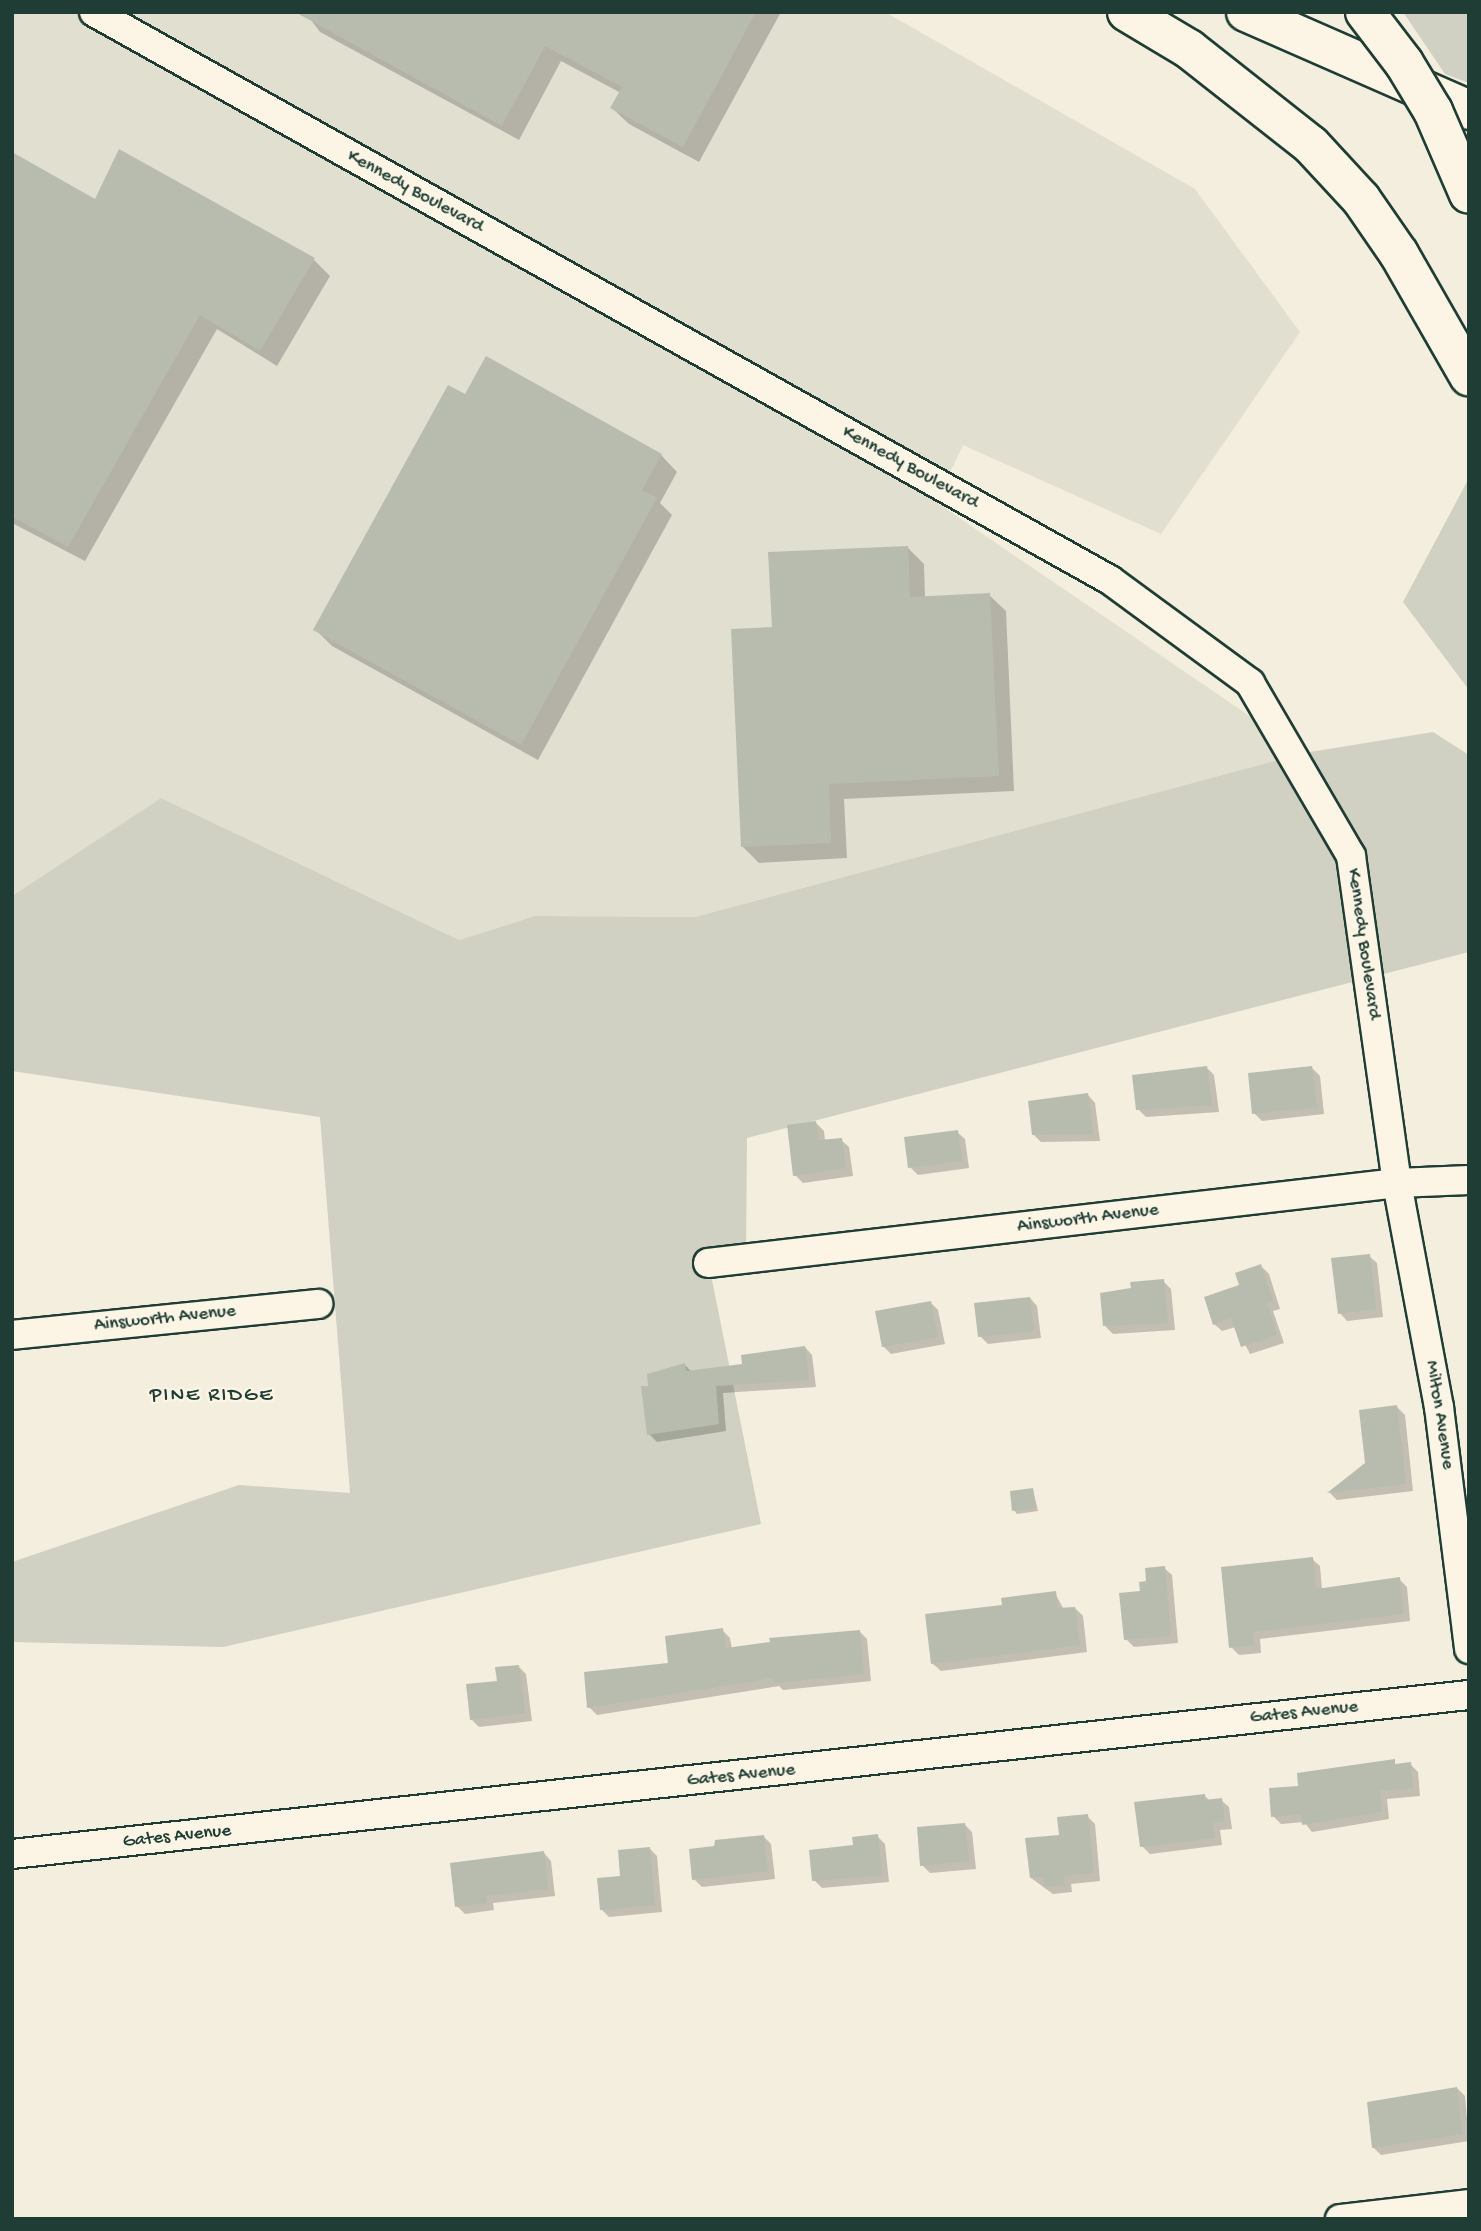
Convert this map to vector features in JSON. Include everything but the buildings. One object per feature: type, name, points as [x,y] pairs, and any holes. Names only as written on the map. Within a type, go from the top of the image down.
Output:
[{"type":"highway","points":[[1127,12],[1189,49],[1311,145],[1361,199],[1399,254],[1469,376]]},
{"type":"highway","points":[[1246,12],[1469,110]]},
{"type":"highway","points":[[1365,12],[1404,62],[1433,111],[1469,194]]},
{"type":"street","name":"Kennedy Boulevard","points":[[94,12],[1110,580],[1251,684],[1351,856],[1397,1184]]},
{"type":"street","name":"Ainsworth Avenue","points":[[708,1263],[1397,1184],[1469,1180]]},
{"type":"street","name":"Milton Avenue","points":[[1397,1184],[1439,1408],[1469,1649]]},
{"type":"street","name":"Ainsworth Avenue","points":[[12,1335],[318,1304]]},
{"type":"street","name":"Gates Avenue","points":[[12,1854],[1469,1695]]},
{"type":"street","points":[[1340,2219],[1469,2204]]},
{"type":"shaded area","points":[[12,12],[885,12],[1195,189],[1300,332],[1161,534],[963,445],[936,502],[1304,753],[695,917],[535,916],[459,940],[161,798],[12,896]]},
{"type":"shaded area","points":[[1403,12],[1469,12],[1469,83],[1445,74]]},
{"type":"shaded area","points":[[1469,478],[1469,690],[1403,602]]},
{"type":"shaded area","points":[[1433,732],[1469,755],[1469,952],[747,1138],[746,1253],[708,1260],[761,1524],[223,1647],[12,1642],[12,1562],[239,1485],[350,1493],[320,1117],[12,1071],[12,896],[161,798],[459,940],[535,916],[695,917],[1304,753]]},
{"type":"district","name":"PINE RIDGE","points":[[212,1397]]}]
